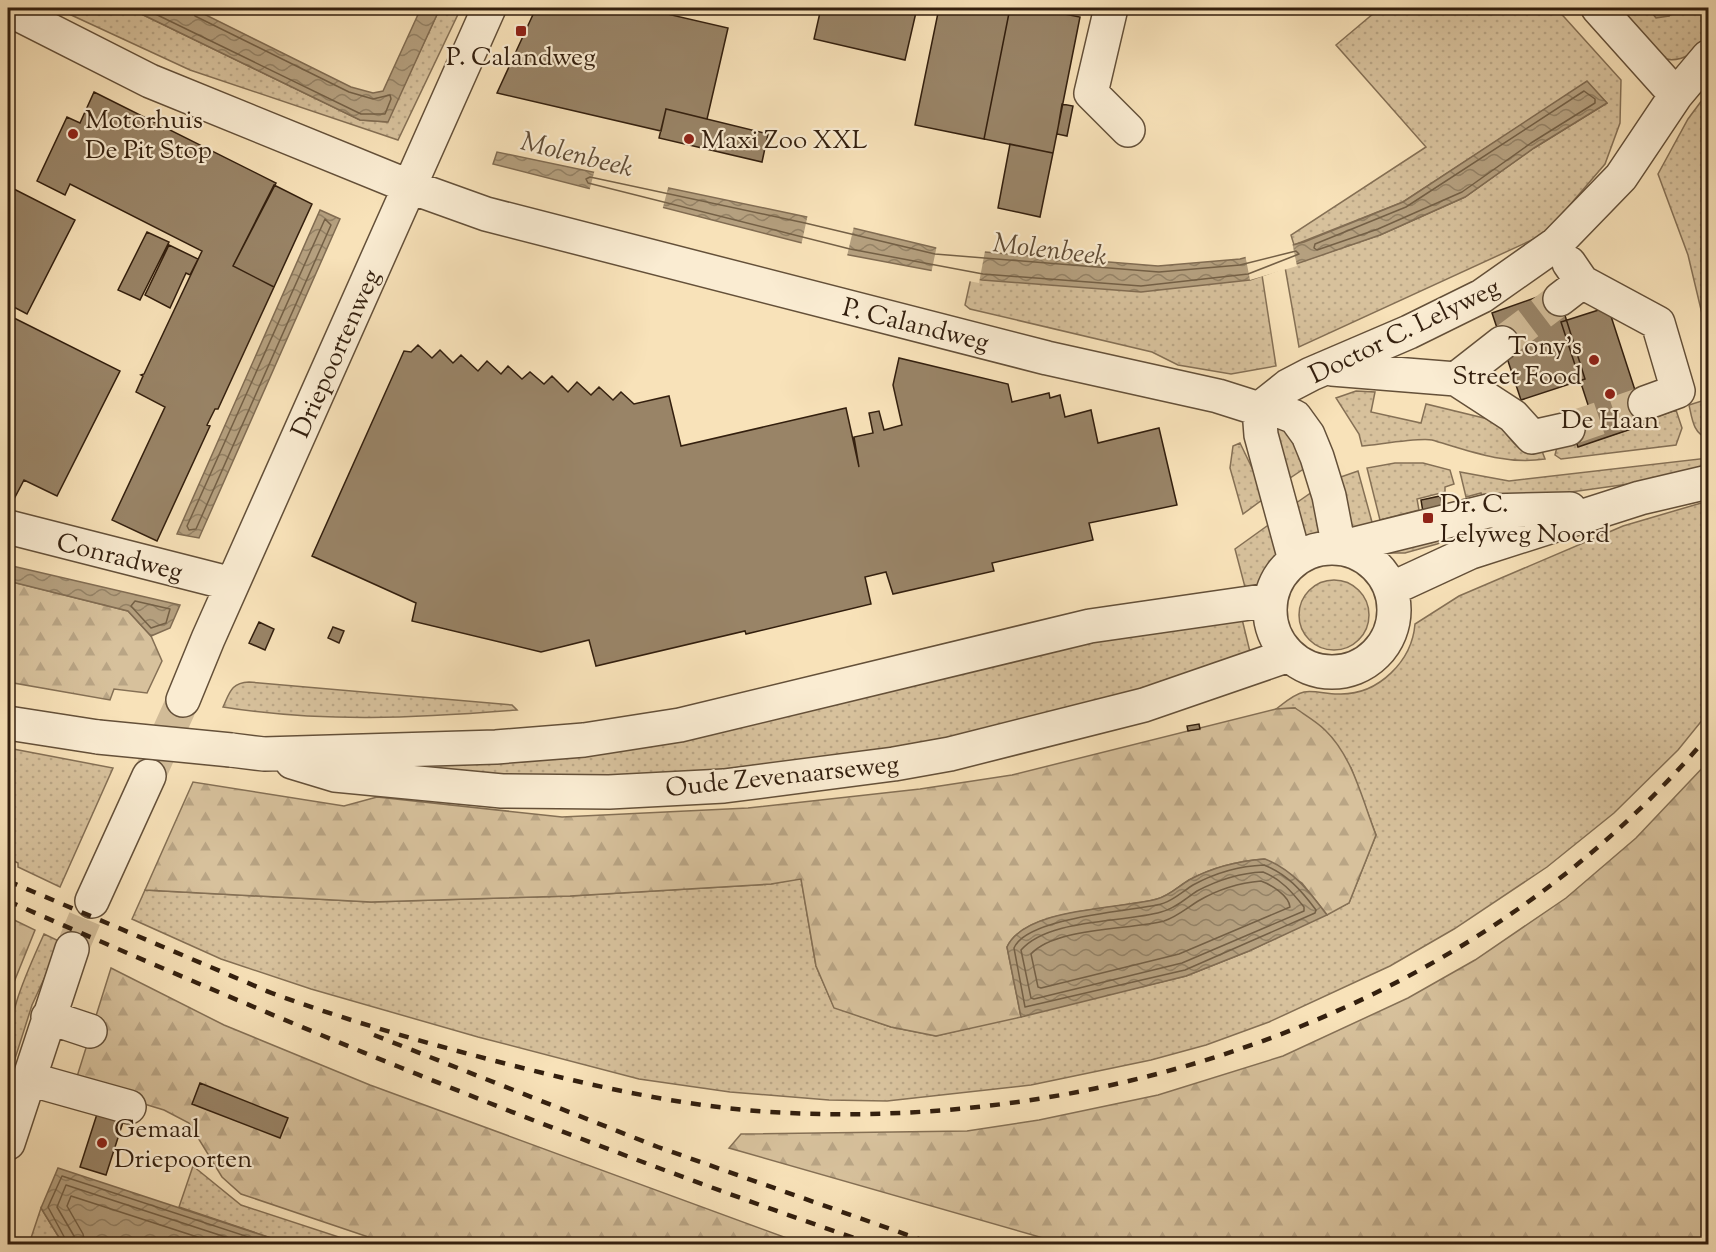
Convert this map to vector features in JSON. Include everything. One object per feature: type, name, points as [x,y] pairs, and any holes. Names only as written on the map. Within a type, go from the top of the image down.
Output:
[{"type":"street","name":"Driepoortenweg","points":[[183,700],[232,584],[489,8]]},
{"type":"street","points":[[1112,8],[1091,93],[1128,130]]},
{"type":"street","points":[[1598,8],[1676,96]]},
{"type":"street","name":"P. Calandweg","points":[[8,9],[150,81],[408,186],[519,224],[1047,358],[1218,396],[1258,409],[1277,410],[1295,417],[1308,435],[1329,496],[1339,548]]},
{"type":"street","name":"Doctor C. Lelyweg","points":[[1258,409],[1288,386],[1482,296],[1556,244],[1621,177],[1676,96],[1708,57]]},
{"type":"street","points":[[1556,244],[1571,290],[1658,323],[1678,391],[1645,403]]},
{"type":"street","points":[[1456,379],[1502,343]]},
{"type":"street","points":[[1327,368],[1456,379],[1513,416],[1532,437],[1568,429]]},
{"type":"street","points":[[1258,409],[1261,435],[1294,560]]},
{"type":"street","points":[[1391,590],[1472,552],[1610,508],[1708,482]]},
{"type":"street","points":[[1328,672],[1303,665],[1289,655],[1274,633],[1269,617],[1270,600],[1279,575],[1294,560],[1314,550],[1339,548],[1488,511],[1610,508]]},
{"type":"street","name":"Conradweg","points":[[8,526],[232,584]]},
{"type":"street","points":[[1058,728],[1128,723],[1264,684],[1345,670],[1362,664],[1381,648],[1392,624],[1394,607],[1391,590],[1383,574],[1371,561],[1339,548]]},
{"type":"street","name":"Oude Zevenaarseweg","points":[[8,723],[98,737],[264,754],[496,747],[584,740],[680,725],[1090,626],[1270,600]]},
{"type":"street","name":"Oude Zevenaarseweg","points":[[264,754],[335,775],[502,791],[609,792],[724,786],[894,764],[1058,728],[1144,705],[1289,655]]},
{"type":"street","points":[[93,902],[149,776]]},
{"type":"street","points":[[8,1143],[51,1005],[72,949]]},
{"type":"street","points":[[51,1005],[90,1031]]},
{"type":"street","points":[[29,1079],[129,1107]]},
{"type":"green space","points":[[56,8],[129,8],[360,120],[387,122],[440,8],[461,8],[398,140],[190,70]]},
{"type":"green space","points":[[1380,8],[1556,8],[1621,80],[1620,123],[1605,164],[1545,234],[1299,347],[1285,267],[1380,235],[1465,197],[1534,148],[1607,103],[1587,82],[1403,202],[1294,245],[1291,235],[1426,147],[1336,45]]},
{"type":"green space","points":[[1627,8],[1648,8],[1650,12],[1669,16],[1676,8],[1708,8],[1709,25],[1706,38],[1696,50],[1682,58],[1660,57],[1639,34],[1627,13]]},
{"type":"green space","points":[[1708,92],[1708,339],[1688,255],[1658,174],[1688,119]]},
{"type":"green space","points":[[1262,275],[1276,366],[1231,374],[1178,365],[1152,352],[970,309],[965,305],[971,278]]},
{"type":"green space","points":[[1356,391],[1375,392],[1371,412],[1421,423],[1426,404],[1492,420],[1517,446],[1531,451],[1542,451],[1545,459],[1501,459],[1426,439],[1362,446],[1359,434],[1336,398]]},
{"type":"green space","points":[[1708,399],[1708,438],[1696,429],[1689,405]]},
{"type":"green space","points":[[1676,410],[1682,428],[1676,445],[1561,459],[1555,455],[1557,447],[1576,440],[1578,446],[1646,424],[1645,421]]},
{"type":"green space","points":[[1278,425],[1299,445],[1308,466],[1284,482],[1272,433]]},
{"type":"green space","points":[[1240,443],[1266,497],[1243,514],[1230,468],[1233,446]]},
{"type":"green space","points":[[1708,458],[1708,466],[1636,483],[1485,504],[1481,493],[1466,497],[1460,472],[1509,481]]},
{"type":"green space","points":[[1395,463],[1423,463],[1450,470],[1454,484],[1445,487],[1445,492],[1417,499],[1419,510],[1380,520],[1367,468]]},
{"type":"green space","points":[[1358,471],[1375,533],[1356,538],[1347,525],[1335,479]]},
{"type":"green space","points":[[1315,490],[1328,538],[1300,546],[1289,508]]},
{"type":"green space","points":[[1708,501],[1708,713],[1678,750],[1614,813],[1547,867],[1454,929],[1390,966],[1269,1022],[1206,1045],[1151,1060],[1031,1085],[887,1101],[829,1100],[730,1092],[639,1079],[478,1037],[311,989],[221,959],[132,919],[145,890],[371,902],[570,896],[771,884],[801,878],[816,966],[834,1007],[891,1027],[936,1036],[1186,976],[1249,951],[1349,903],[1376,835],[1351,768],[1295,708],[1276,709],[1300,693],[1355,693],[1380,682],[1391,673],[1408,651],[1415,624],[1459,596],[1623,526]]},
{"type":"green space","points":[[1274,521],[1282,553],[1268,579],[1246,591],[1235,549]]},
{"type":"green space","points":[[1492,523],[1437,544],[1405,553],[1390,553],[1388,550]]},
{"type":"green space","points":[[1334,580],[1347,583],[1359,590],[1366,602],[1369,615],[1366,628],[1359,640],[1347,647],[1334,650],[1321,647],[1309,640],[1302,628],[1299,615],[1302,602],[1309,590],[1321,583]]},
{"type":"green space","points":[[8,581],[128,611],[151,636],[162,661],[147,693],[114,689],[110,700],[8,682]]},
{"type":"green space","points":[[1242,619],[1251,656],[1012,731],[745,775],[517,781],[341,760],[390,760],[1081,638]]},
{"type":"green space","points":[[249,682],[512,705],[517,710],[370,718],[297,715],[223,707],[235,686]]},
{"type":"green space","points":[[1295,708],[1325,730],[1343,753],[1356,779],[1376,835],[1349,903],[1327,915],[1302,883],[1264,859],[1216,868],[1189,880],[1161,898],[1053,917],[1033,924],[1017,934],[1007,947],[1021,1017],[936,1036],[891,1027],[834,1008],[816,966],[801,879],[771,884],[570,896],[371,902],[145,890],[193,782],[344,806],[377,797],[562,817],[748,808],[920,789],[1012,775],[1276,709]]},
{"type":"green space","points":[[8,748],[113,768],[60,887],[18,867],[18,863],[8,858]]},
{"type":"green space","points":[[1708,762],[1708,1244],[1064,1244],[729,1148],[741,1134],[967,1131],[1039,1120],[1158,1095],[1283,1056],[1408,998],[1475,960],[1566,898],[1636,838]]},
{"type":"green space","points":[[8,917],[35,930],[8,997]]},
{"type":"green space","points":[[44,934],[61,942],[32,1005],[13,1065],[8,1064],[10,1028],[18,997]]},
{"type":"green space","points":[[111,968],[224,1025],[370,1085],[803,1244],[389,1244],[241,1194],[222,1177],[189,1123],[164,1110],[75,1083]]},
{"type":"green space","points":[[193,1166],[241,1205],[360,1244],[289,1244],[179,1207]]},
{"type":"green space","points":[[41,1208],[63,1244],[29,1244]]},
{"type":"water","points":[[129,8],[192,8],[351,87],[373,93],[383,91],[421,8],[440,8],[388,122],[360,120]]},
{"type":"water","points":[[1648,8],[1676,8],[1669,16],[1656,18]]},
{"type":"water","points":[[1587,81],[1607,103],[1534,148],[1465,197],[1380,235],[1250,280],[1141,292],[982,280],[849,255],[493,164],[497,152],[807,217],[936,248],[1158,266],[1240,259],[1304,242],[1403,202]]},
{"type":"water","points":[[320,210],[340,219],[199,538],[177,534]]},
{"type":"water","points":[[8,565],[180,605],[170,628],[151,636],[128,611],[8,581]]},
{"type":"water","points":[[1265,859],[1292,875],[1327,915],[1249,951],[1186,976],[1021,1017],[1007,947],[1017,934],[1033,924],[1053,917],[1161,898],[1189,880],[1216,868]]},
{"type":"water","points":[[58,1168],[289,1244],[63,1244],[41,1208]]},
{"type":"pier","points":[[595,169],[669,184],[662,211],[589,192]]},
{"type":"pier","points":[[808,214],[854,226],[847,256],[801,246]]},
{"type":"pier","points":[[1292,242],[1297,266],[1250,280],[1245,254]]},
{"type":"pier","points":[[937,245],[985,251],[979,283],[931,274]]},
{"type":"building","points":[[536,8],[654,8],[654,11],[728,28],[707,119],[666,109],[661,131],[497,93]]},
{"type":"building","points":[[821,8],[917,8],[905,60],[814,39]]},
{"type":"building","points":[[939,8],[1010,8],[984,139],[915,125]]},
{"type":"building","points":[[1010,8],[1033,8],[1080,17],[1053,153],[984,139]]},
{"type":"building","points":[[1061,8],[1093,8],[1091,14]]},
{"type":"building","points":[[94,92],[276,183],[233,266],[274,287],[218,409],[215,409],[207,425],[210,426],[157,541],[112,520],[165,407],[136,392],[143,376],[141,375],[144,374],[202,251],[70,184],[65,195],[37,181],[67,117],[80,123]]},
{"type":"building","points":[[1062,104],[1073,106],[1067,136],[1057,134]]},
{"type":"building","points":[[666,109],[768,134],[762,162],[659,138]]},
{"type":"building","points":[[1010,144],[1053,153],[1040,217],[998,208]]},
{"type":"building","points":[[274,185],[312,204],[274,287],[233,266]]},
{"type":"building","points":[[8,186],[75,220],[27,314],[8,304]]},
{"type":"building","points":[[147,232],[169,242],[140,300],[118,290]]},
{"type":"building","points":[[169,245],[198,259],[190,275],[186,273],[170,308],[145,295]]},
{"type":"building","points":[[1557,290],[1585,379],[1521,400],[1492,313]]},
{"type":"building","name":"De Haan","points":[[1608,307],[1646,424],[1578,447],[1569,421],[1591,414],[1561,322]]},
{"type":"building","points":[[8,315],[120,371],[57,496],[24,480],[13,501],[8,498]]},
{"type":"building","points":[[418,345],[432,358],[440,350],[453,363],[461,355],[478,371],[487,361],[501,374],[508,366],[522,379],[530,372],[544,384],[552,376],[568,392],[577,382],[591,395],[599,387],[613,400],[621,392],[634,404],[669,396],[681,446],[846,408],[859,467],[854,437],[873,433],[869,413],[879,411],[884,430],[902,425],[893,385],[899,358],[1008,384],[1012,402],[1049,393],[1050,398],[1060,395],[1065,417],[1091,410],[1098,443],[1159,428],[1177,505],[1089,523],[1093,540],[992,563],[994,571],[893,594],[886,572],[865,577],[871,604],[596,666],[589,640],[541,652],[412,621],[416,603],[312,556],[404,351],[411,352]]},
{"type":"building","points":[[1440,496],[1443,508],[1423,512],[1421,500]]},
{"type":"building","points":[[259,622],[274,629],[265,650],[249,643]]},
{"type":"building","points":[[333,627],[344,631],[339,643],[328,638]]},
{"type":"building","points":[[1199,724],[1200,729],[1188,731],[1187,726]]},
{"type":"building","points":[[200,1083],[288,1118],[280,1138],[192,1104]]},
{"type":"building","name":"Gemaal Driepoorten","points":[[98,1111],[124,1119],[106,1175],[80,1167]]},
{"type":"tunnel","points":[[1502,343],[1560,299]]},
{"type":"tunnel","points":[[1568,429],[1645,403]]},
{"type":"tunnel","points":[[149,776],[183,700]]},
{"type":"tunnel","points":[[72,949],[92,901]]},
{"type":"railway","points":[[266,991],[355,1021],[476,1056],[604,1087],[703,1105],[770,1112],[900,1113],[1031,1100],[1159,1073],[1284,1033],[1403,979],[1514,912],[1617,831],[1708,736]]},
{"type":"railway","points":[[8,881],[274,994]]},
{"type":"railway","points":[[8,901],[436,1082],[653,1166],[872,1244]]},
{"type":"railway","points":[[374,1035],[658,1147],[933,1244]]},
{"type":"place","name":"P. Calandweg","points":[[521,31]]},
{"type":"place","name":"Motorhuis De Pit Stop","points":[[73,134]]},
{"type":"place","name":"Maxi Zoo XXL","points":[[689,139]]},
{"type":"place","name":"Tony's Street Food","points":[[1594,360]]},
{"type":"place","name":"De Haan","points":[[1610,394]]},
{"type":"place","name":"Dr. C. Lelyweg Noord","points":[[1428,518]]},
{"type":"place","name":"Gemaal Driepoorten","points":[[102,1143]]},
{"type":"water label","name":"Molenbeek","points":[[577,154]]},
{"type":"water label","name":"Molenbeek","points":[[1050,249]]}]
